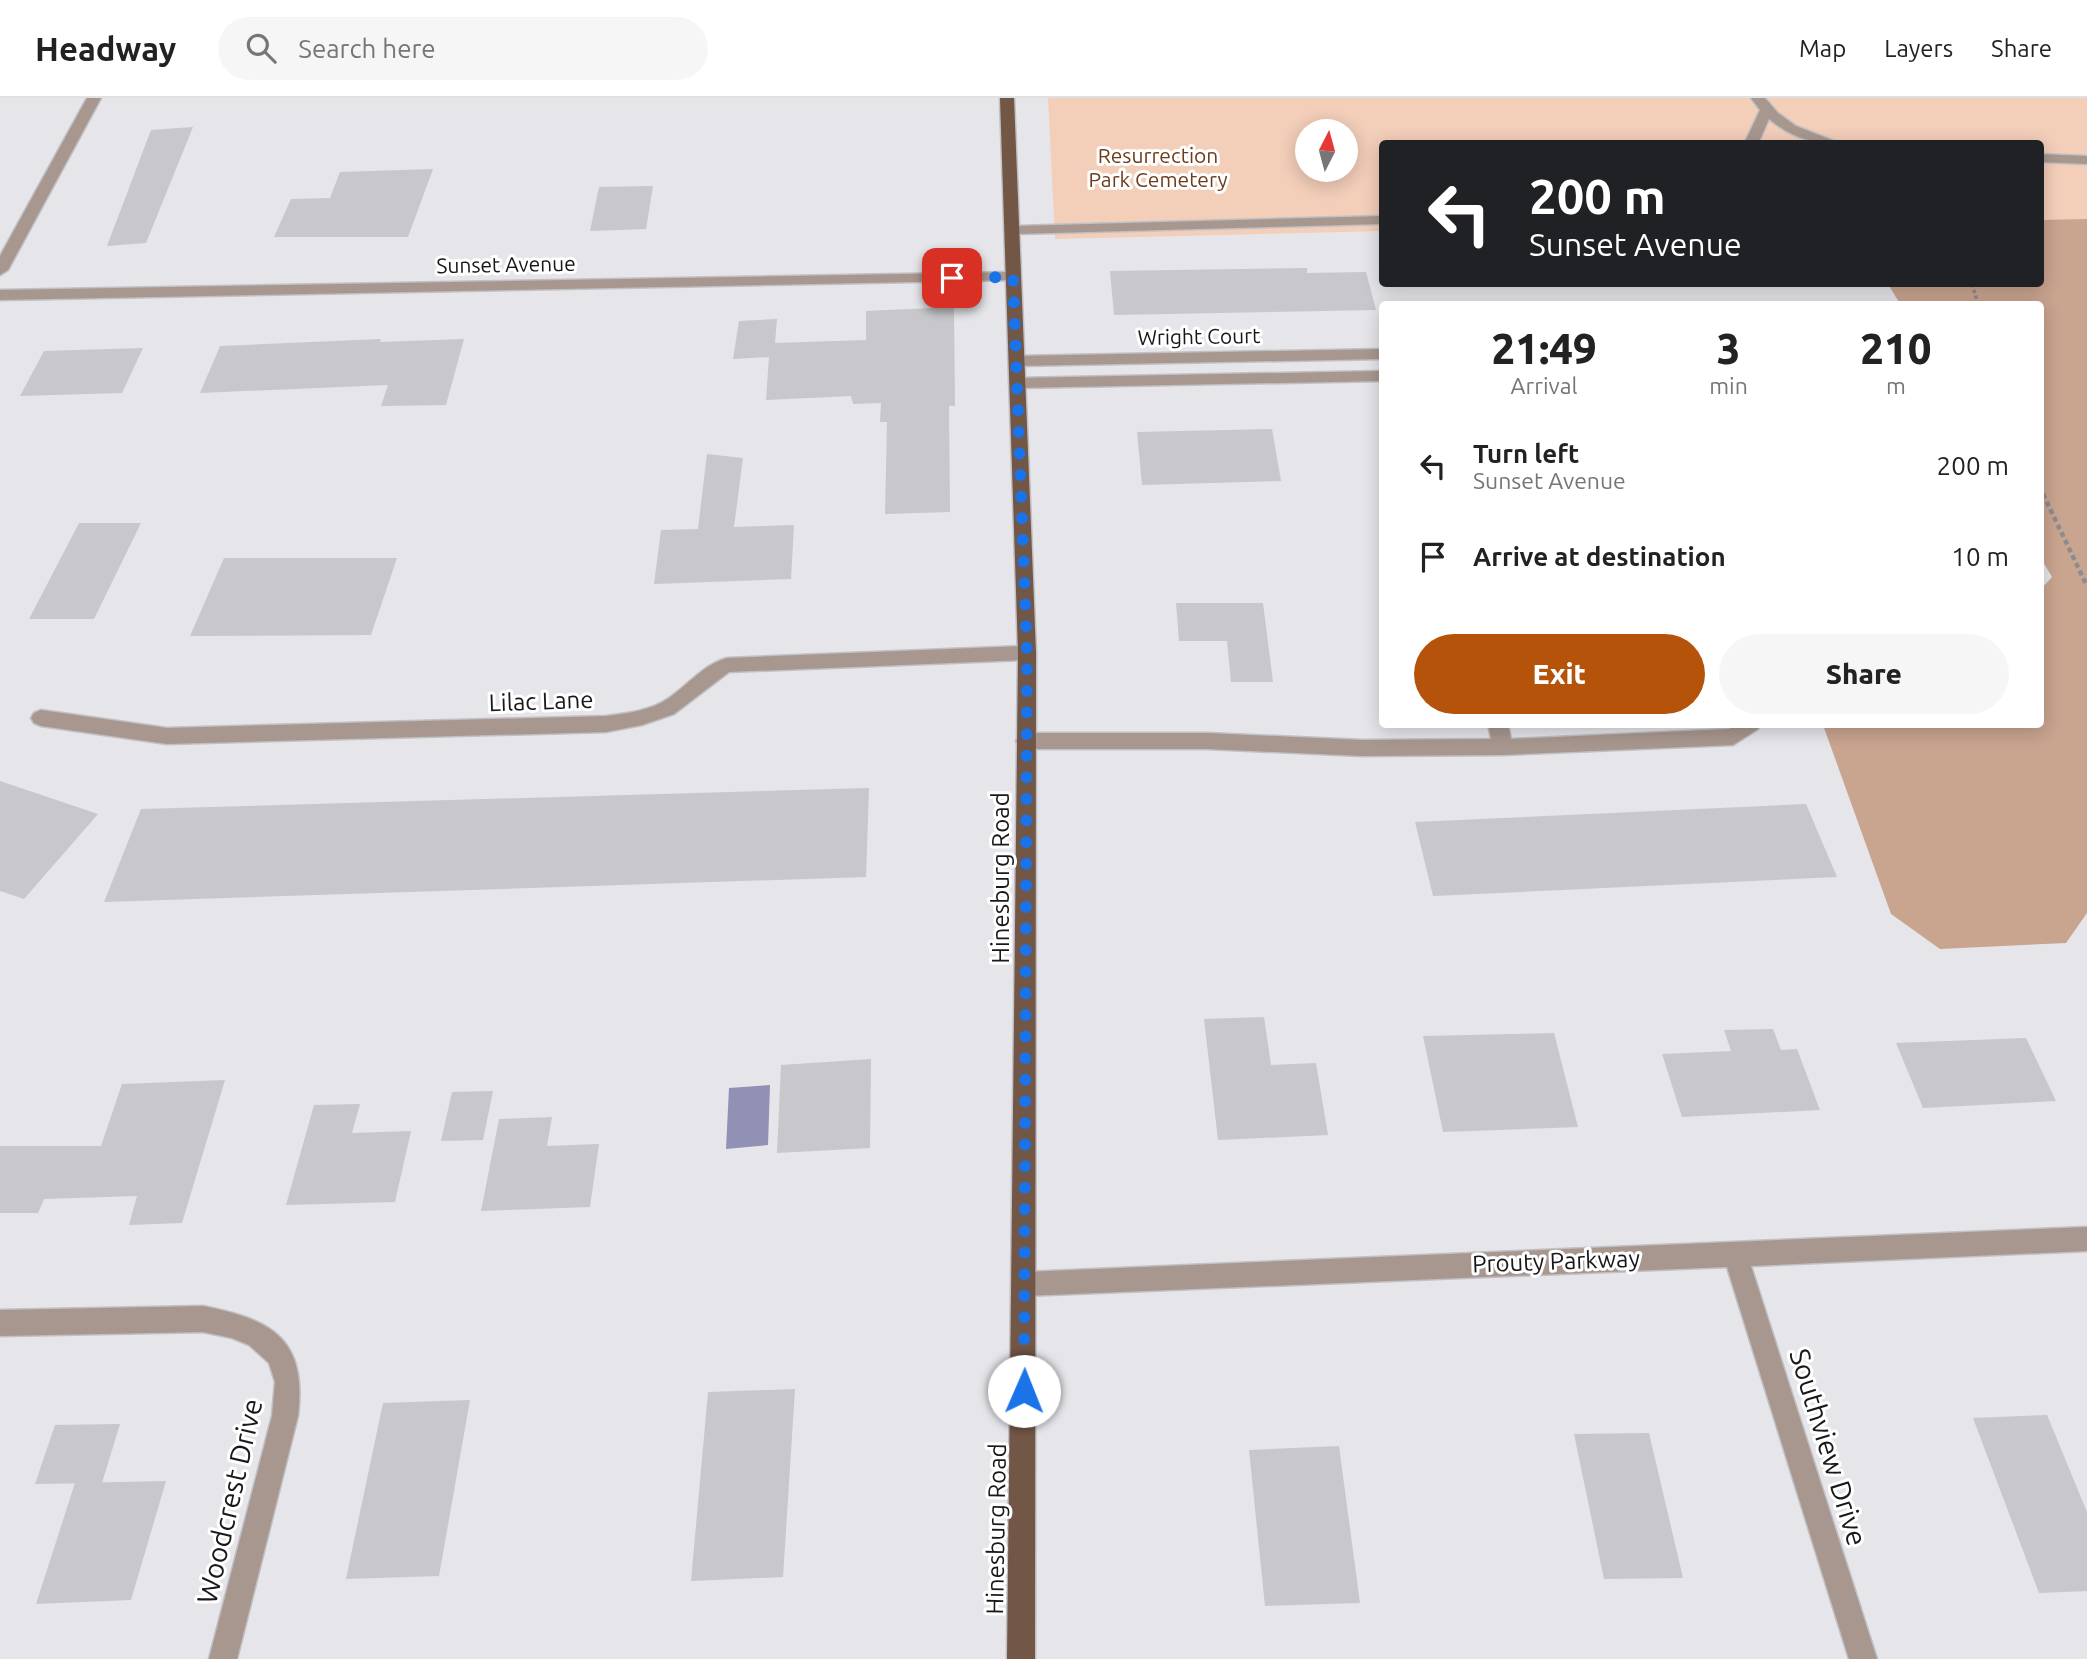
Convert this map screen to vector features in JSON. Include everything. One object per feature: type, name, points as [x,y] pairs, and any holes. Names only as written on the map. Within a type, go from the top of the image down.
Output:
[{"type":"main road","name":"Hinesburg Road","points":[[1007,98],[1027,653],[1021,1659]]},
{"type":"street","points":[[0,270],[94,98]]},
{"type":"street","points":[[1758,98],[1766,111],[1794,130],[1823,140]]},
{"type":"street","points":[[1753,140],[1766,111]]},
{"type":"street","points":[[2044,158],[2087,160]]},
{"type":"street","points":[[1012,230],[1379,220]]},
{"type":"street","name":"Sunset Avenue","points":[[0,295],[1013,277]]},
{"type":"street","name":"Wright Court","points":[[1017,361],[1379,354]]},
{"type":"street","name":"Wright Court","points":[[1017,383],[1379,376]]},
{"type":"street","name":"Lilac Lane","points":[[41,718],[167,736],[606,724],[642,718],[675,705],[708,673],[727,665],[1027,653]]},
{"type":"street","points":[[1499,728],[1503,747]]},
{"type":"street","points":[[1027,741],[1206,741],[1362,748],[1503,747],[1655,732],[1733,737],[1745,728]]},
{"type":"street","name":"Prouty Parkway","points":[[1025,1284],[2087,1239]]},
{"type":"street","name":"Southview Drive","points":[[1735,1254],[1863,1659]]},
{"type":"street","name":"Woodcrest Drive","points":[[0,1323],[203,1319],[234,1324],[262,1336],[281,1356],[288,1383],[285,1416],[223,1659]]},
{"type":"path","points":[[2044,496],[2087,586]]},
{"type":"green space","name":"Resurrection Park Cemetery","points":[[1048,98],[2087,98],[2087,498],[2044,321],[2044,301],[2040,301],[2040,287],[2044,287],[2044,140],[1379,140],[1379,231],[1055,239]]},
{"type":"shaded area","points":[[2087,219],[2087,913],[2066,943],[1940,949],[1891,914],[1824,728],[2044,728],[2044,586],[2052,577],[2044,564],[2044,301],[1898,301],[1890,287],[2044,287],[2044,220]]},
{"type":"water","points":[[770,1085],[768,1145],[726,1149],[729,1088]]},
{"type":"building","points":[[193,127],[146,243],[107,246],[151,130]]},
{"type":"building","points":[[433,169],[408,237],[274,237],[291,199],[330,198],[340,172]]},
{"type":"building","points":[[653,186],[646,229],[590,231],[599,187]]},
{"type":"building","points":[[1307,268],[1307,273],[1366,272],[1376,310],[1114,315],[1110,271]]},
{"type":"building","points":[[954,307],[955,406],[949,406],[950,512],[885,514],[887,422],[880,422],[881,403],[853,404],[851,396],[766,400],[769,357],[733,359],[739,321],[777,319],[775,343],[866,340],[866,311]]},
{"type":"building","points":[[381,339],[380,342],[464,339],[446,405],[381,406],[388,385],[200,393],[220,346]]},
{"type":"building","points":[[143,348],[122,393],[20,396],[44,351]]},
{"type":"building","points":[[1272,429],[1281,481],[1142,485],[1137,432]]},
{"type":"building","points":[[707,454],[743,458],[734,527],[794,525],[791,579],[654,584],[661,530],[698,529]]},
{"type":"building","points":[[79,523],[141,523],[94,619],[29,619]]},
{"type":"building","points":[[224,558],[397,558],[371,635],[190,636]]},
{"type":"building","points":[[1176,603],[1263,603],[1273,682],[1231,682],[1227,641],[1179,641]]},
{"type":"building","points":[[0,781],[98,814],[24,899],[0,891]]},
{"type":"building","points":[[869,788],[866,877],[104,902],[141,809]]},
{"type":"building","points":[[1806,804],[1837,877],[1433,896],[1415,822]]},
{"type":"building","points":[[1264,1017],[1271,1065],[1316,1063],[1328,1135],[1218,1140],[1204,1019]]},
{"type":"building","points":[[1773,1029],[1781,1050],[1797,1049],[1820,1110],[1682,1117],[1662,1054],[1731,1051],[1724,1030]]},
{"type":"building","points":[[1554,1033],[1578,1127],[1443,1132],[1423,1036]]},
{"type":"building","points":[[2026,1038],[2056,1101],[1923,1108],[1896,1043]]},
{"type":"building","points":[[871,1059],[870,1148],[777,1153],[781,1065]]},
{"type":"building","points":[[225,1080],[182,1223],[129,1225],[137,1196],[44,1199],[38,1213],[0,1213],[0,1146],[101,1146],[122,1084]]},
{"type":"building","points":[[493,1091],[483,1140],[441,1141],[452,1092]]},
{"type":"building","points":[[360,1104],[352,1133],[411,1131],[395,1202],[286,1205],[314,1105]]},
{"type":"building","points":[[552,1117],[547,1146],[599,1144],[590,1207],[481,1211],[499,1119]]},
{"type":"building","points":[[795,1389],[783,1577],[691,1581],[708,1392]]},
{"type":"building","points":[[470,1400],[439,1576],[346,1579],[383,1403]]},
{"type":"building","points":[[2047,1415],[2087,1512],[2087,1591],[2039,1593],[1973,1418]]},
{"type":"building","points":[[120,1424],[102,1483],[35,1484],[55,1425]]},
{"type":"building","points":[[1649,1433],[1683,1578],[1604,1579],[1574,1434]]},
{"type":"building","points":[[1339,1446],[1360,1603],[1265,1606],[1249,1450]]},
{"type":"building","points":[[166,1481],[131,1600],[36,1604],[75,1483]]},
{"type":"route","points":[[952,278],[1013,277],[1027,653],[1024,1391]]}]
